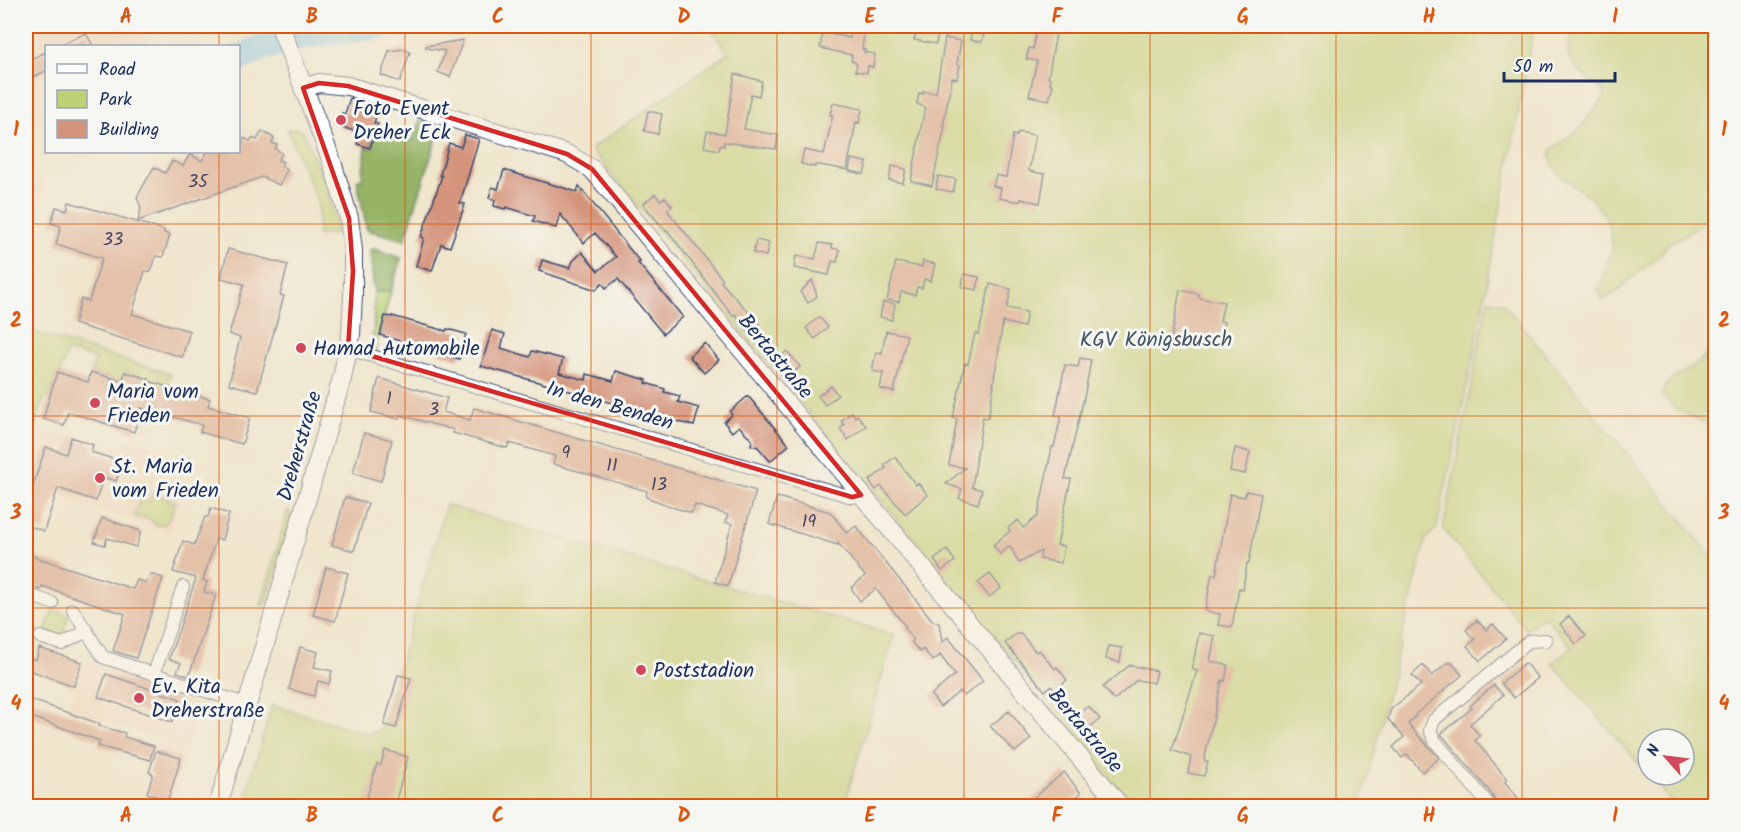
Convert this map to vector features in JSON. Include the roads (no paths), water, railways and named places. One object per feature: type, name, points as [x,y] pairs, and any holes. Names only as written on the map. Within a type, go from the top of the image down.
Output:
[{"type":"street","name":"Dreherstraße","points":[[218,807],[342,378],[348,349],[353,295],[349,218],[332,162],[280,26]]},
{"type":"street","name":"Bertastraße","points":[[303,88],[327,82],[354,87],[567,154],[592,169],[861,495],[1110,803]]},
{"type":"street","name":"In den Benden","points":[[348,349],[852,497],[861,495]]},
{"type":"street","points":[[154,674],[183,587]]},
{"type":"street","points":[[26,594],[52,603]]},
{"type":"street","points":[[74,610],[103,657],[248,705]]},
{"type":"street","points":[[40,637],[62,644],[87,632]]},
{"type":"street","points":[[1490,807],[1435,741],[1430,730],[1434,720],[1529,641],[1546,640]]},
{"type":"water","points":[[333,26],[433,26],[307,42],[304,31]]},
{"type":"waterway","points":[[240,58],[261,48],[305,35],[379,26]]},
{"type":"place","name":"Foto Event Dreher Eck","points":[[341,120]]},
{"type":"place","name":"Hamad Automobile","points":[[301,348]]},
{"type":"place","name":"Maria vom Frieden","points":[[95,403]]},
{"type":"place","name":"St. Maria vom Frieden","points":[[100,478]]},
{"type":"place","name":"Poststadion","points":[[641,670]]},
{"type":"place","name":"Ev. Kita Dreherstraße","points":[[139,698]]},
{"type":"park label","name":"KGV Königsbusch","points":[[1156,339]]}]
